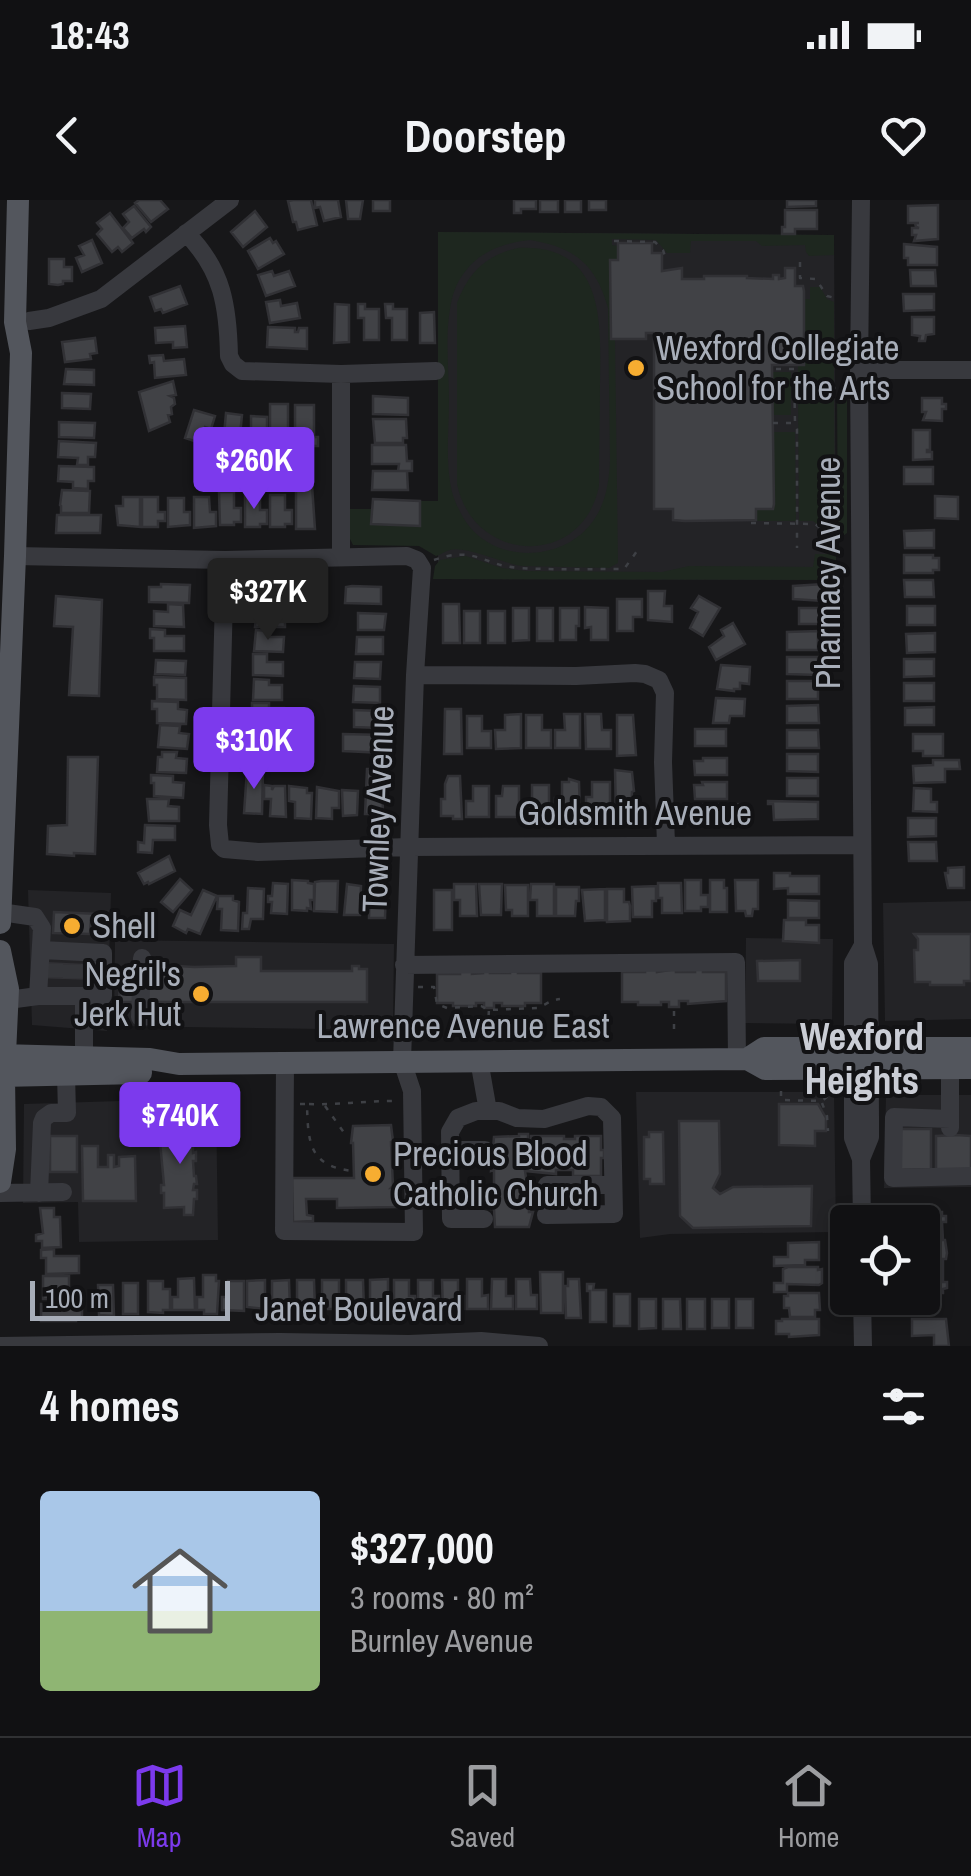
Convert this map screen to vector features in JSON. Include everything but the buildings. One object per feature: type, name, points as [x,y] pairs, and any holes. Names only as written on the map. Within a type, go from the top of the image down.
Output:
[{"type":"main road","points":[[0,924],[6,662],[15,556],[9,464],[21,352],[29,322],[25,210]]},
{"type":"main road","points":[[21,352],[15,322],[25,210]]},
{"type":"main road","points":[[0,950],[8,989],[2,1065],[5,1150],[0,1182]]},
{"type":"main road","name":"Lawrence Avenue East","points":[[2,1065],[84,1056],[179,1064],[742,1060],[764,1048],[961,1068]]},
{"type":"main road","name":"Lawrence Avenue East","points":[[862,1059],[971,1048]]},
{"type":"main road","name":"Lawrence Avenue East","points":[[2,1065],[66,1074],[148,1072],[179,1064]]},
{"type":"street","points":[[29,322],[101,299],[230,200]]},
{"type":"street","name":"Pharmacy Avenue","points":[[860,200],[863,945],[869,964],[862,1059],[870,1137],[861,1164],[862,1205]]},
{"type":"street","points":[[186,234],[203,252],[225,296],[230,356],[236,367],[248,372],[436,372]]},
{"type":"street","points":[[859,370],[971,370]]},
{"type":"street","points":[[341,374],[341,556]]},
{"type":"street","points":[[15,556],[225,560],[407,556],[425,560]]},
{"type":"street","name":"Goldsmith Avenue","points":[[225,560],[218,825],[220,846],[228,851],[862,845]]},
{"type":"street","name":"Townley Avenue","points":[[284,1104],[284,1232],[414,1232],[412,1090],[402,1061],[415,675],[425,560]]},
{"type":"street","points":[[415,675],[635,673],[659,680],[665,693],[666,844]]},
{"type":"street","points":[[0,912],[35,918],[42,928],[68,974],[84,1056]]},
{"type":"street","points":[[142,958],[140,1016],[149,1016]]},
{"type":"street","points":[[404,965],[736,962],[742,1060]]},
{"type":"street","points":[[8,1000],[68,974]]},
{"type":"street","points":[[479,1060],[488,1111]]},
{"type":"street","points":[[284,1104],[285,1062]]},
{"type":"street","points":[[961,1068],[950,1124],[894,1117],[893,1178],[971,1176]]},
{"type":"street","points":[[39,1192],[42,1123],[51,1113],[67,1113],[66,1074]]},
{"type":"street","points":[[484,1219],[450,1219],[450,1132],[458,1118],[476,1111],[544,1118],[601,1106],[612,1118],[614,1214],[546,1215]]},
{"type":"street","points":[[450,1150],[485,1150]]},
{"type":"street","points":[[861,1164],[893,1169]]},
{"type":"street","points":[[547,1185],[613,1185]]},
{"type":"street","points":[[0,1193],[63,1192]]},
{"type":"street","points":[[862,1315],[862,1346]]},
{"type":"street","name":"Janet Boulevard","points":[[0,1346],[280,1342],[391,1345],[481,1341],[539,1346]]},
{"type":"path","points":[[614,241],[655,242],[666,260]]},
{"type":"path","points":[[800,262],[800,278],[816,278],[828,296],[836,298]]},
{"type":"path","points":[[776,369],[794,369],[797,548]]},
{"type":"path","points":[[794,389],[848,388]]},
{"type":"path","points":[[773,424],[794,423]]},
{"type":"path","points":[[751,523],[815,524],[836,540]]},
{"type":"path","points":[[425,560],[466,554],[510,568],[624,569],[640,547]]},
{"type":"path","points":[[416,987],[434,987],[440,1006],[537,1008],[548,1000],[560,999]]},
{"type":"path","points":[[674,1007],[674,1029]]},
{"type":"path","points":[[488,1029],[489,1009]]},
{"type":"path","points":[[781,1091],[781,1100],[822,1101],[832,1093]]},
{"type":"path","points":[[284,1104],[412,1100]]},
{"type":"path","points":[[822,1101],[828,1131]]},
{"type":"path","points":[[308,1104],[308,1136],[314,1152],[335,1169],[354,1171]]},
{"type":"path","points":[[324,1104],[344,1134]]},
{"type":"shaded area","name":"Wexford Collegiate School for the Arts","points":[[438,232],[834,235],[836,580],[438,579]]},
{"type":"shaded area","points":[[438,232],[834,235],[834,255],[809,256],[805,245],[691,241],[690,253],[667,253],[656,240],[612,239],[612,245],[618,246],[618,260],[610,260],[618,563],[609,568],[523,566],[465,550],[450,550],[436,556],[419,546],[353,545],[350,539],[350,509],[373,509],[371,524],[419,526],[420,501],[438,501]],"holes":[[[511,243],[545,243],[571,253],[590,269],[608,308],[610,461],[605,495],[590,525],[563,546],[530,553],[496,547],[481,538],[466,522],[455,501],[448,458],[448,331],[457,285],[477,259]]]},
{"type":"shaded area","points":[[518,248],[547,250],[568,259],[582,273],[592,291],[600,336],[599,486],[589,513],[572,532],[552,543],[528,546],[505,542],[484,530],[467,511],[457,484],[457,303],[480,267],[497,255]]},
{"type":"shaded area","points":[[810,287],[820,287],[827,299],[834,302],[834,384],[805,385],[798,378],[798,365],[804,359],[803,299],[810,299]]},
{"type":"shaded area","points":[[772,372],[791,372],[791,415],[774,415]]},
{"type":"shaded area","points":[[834,391],[835,537],[813,521],[799,521],[798,392]]},
{"type":"shaded area","points":[[837,394],[847,394],[847,533],[838,540]]},
{"type":"shaded area","points":[[774,432],[795,432],[796,521],[756,521],[756,509],[774,503]]},
{"type":"shaded area","points":[[815,554],[836,554],[836,580],[433,579],[440,560],[466,556],[526,571],[662,572],[689,566],[813,567]]},
{"type":"shaded area","points":[[28,890],[111,893],[107,1031],[32,1025]]},
{"type":"shaded area","points":[[971,901],[971,1019],[885,1021],[883,903]]},
{"type":"shaded area","points":[[746,938],[833,939],[832,1024],[745,1023]]},
{"type":"shaded area","points":[[115,940],[394,944],[393,1030],[114,1026]]},
{"type":"shaded area","points":[[636,1092],[834,1092],[836,1205],[830,1205],[830,1232],[670,1234],[640,1238]]},
{"type":"shaded area","points":[[886,1095],[971,1095],[971,1187],[884,1188]]},
{"type":"shaded area","points":[[216,1098],[218,1240],[79,1242],[78,1202],[23,1203],[24,1104]]},
{"type":"tunnel","points":[[54,964],[54,977]]},
{"type":"tunnel","points":[[72,965],[72,978]]},
{"type":"tunnel","points":[[89,978],[90,965]]},
{"type":"place","name":"Wexford Collegiate School for the Arts","points":[[636,368]]},
{"type":"place","name":"Shell","points":[[72,926]]},
{"type":"place","name":"Negril's Jerk Hut","points":[[201,994]]},
{"type":"place","name":"Precious Blood Catholic Church","points":[[373,1174]]},
{"type":"district","name":"Wexford Heights","points":[[862,1059]]}]
